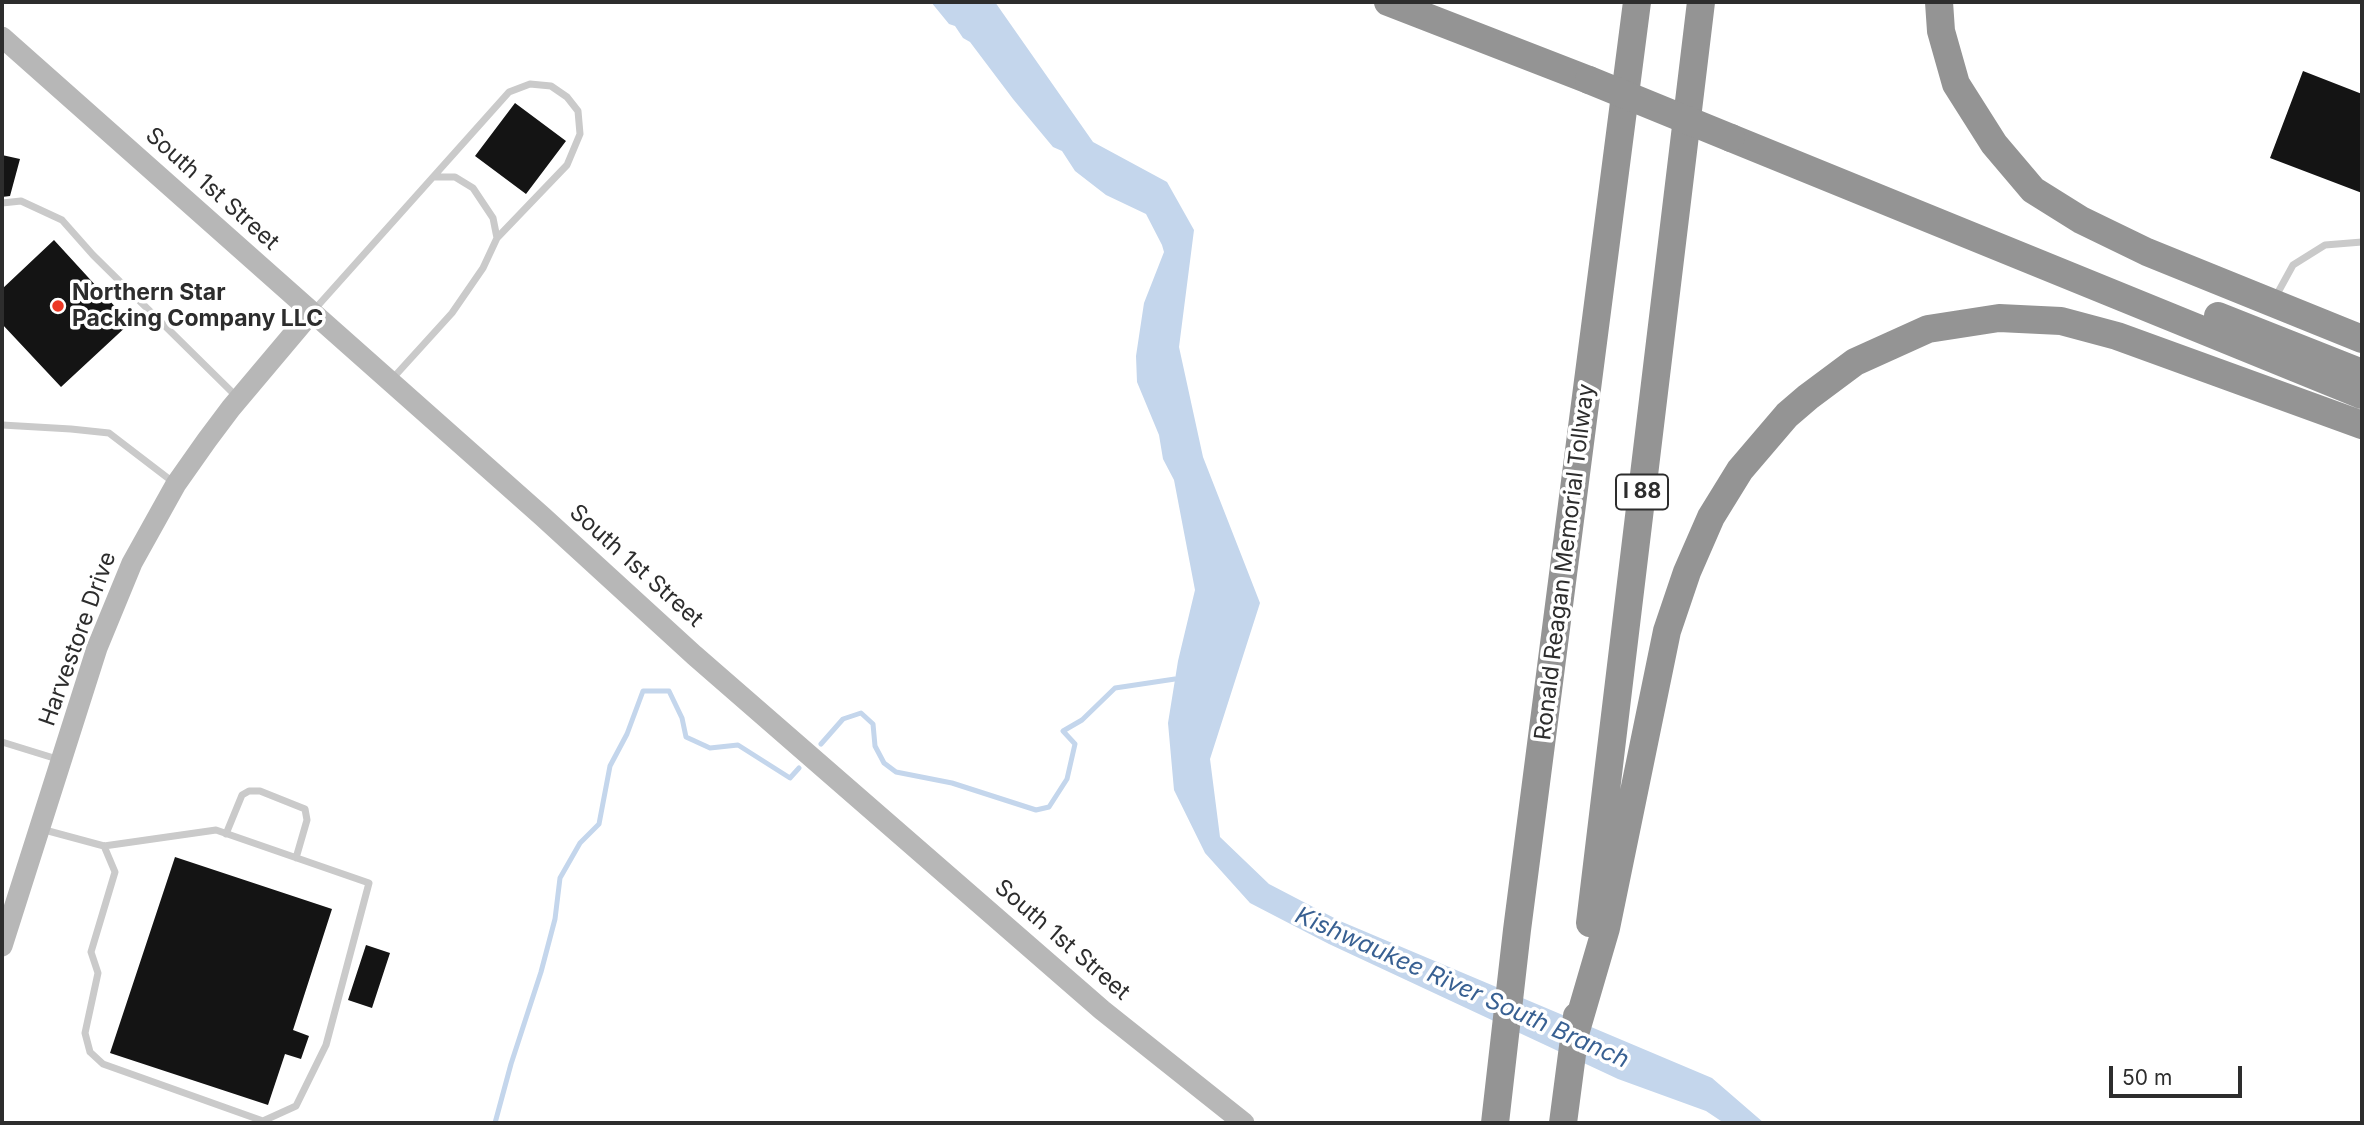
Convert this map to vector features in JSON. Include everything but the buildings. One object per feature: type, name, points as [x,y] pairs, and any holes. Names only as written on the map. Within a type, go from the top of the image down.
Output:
[{"type":"highway","points":[[1388,2],[1590,74]]},
{"type":"highway","points":[[1430,2],[1590,74],[2362,395]]},
{"type":"highway","points":[[1629,2],[1631,45]]},
{"type":"highway","name":"Ronald Reagan Memorial Tollway","points":[[1495,1123],[1517,930],[1637,2]]},
{"type":"highway","name":"I 88","points":[[1586,982],[1701,2]]},
{"type":"highway","points":[[1939,2],[1941,31],[1956,84],[1994,144],[2033,190],[2081,220],[2147,252],[2362,340]]},
{"type":"highway","points":[[1730,131],[2362,373]]},
{"type":"highway","points":[[1563,1123],[1586,982],[1606,928],[1667,631],[1697,546],[1725,492],[1757,449],[1808,397],[1855,362],[1928,329],[1999,318],[2061,321],[2117,336],[2362,425]]},
{"type":"street","name":"South 1st Street","points":[[2,37],[694,655],[1092,1002],[1244,1123]]},
{"type":"street","name":"Harvestore Drive","points":[[2,946],[97,648],[132,563],[176,484],[239,399],[311,313]]},
{"type":"lane","points":[[311,313],[509,92],[530,84],[551,86],[567,97],[578,111],[579,134],[567,165],[497,239],[483,268],[452,313],[389,382]]},
{"type":"lane","points":[[433,177],[455,177],[474,188],[493,218],[497,239]]},
{"type":"lane","points":[[2,202],[21,201],[62,220],[93,255],[239,399]]},
{"type":"lane","points":[[2272,303],[2293,265],[2325,245],[2362,242]]},
{"type":"lane","points":[[2,425],[109,433],[176,484]]},
{"type":"lane","points":[[2,742],[61,761]]},
{"type":"lane","points":[[226,834],[243,795],[249,791],[260,791],[305,809],[307,820],[296,858]]},
{"type":"lane","points":[[40,829],[104,846],[215,830],[369,883],[326,1045],[296,1106],[263,1121],[103,1064],[90,1052],[85,1033],[98,973],[91,952],[115,872],[104,846]]},
{"type":"water","name":"Kishwaukee River South Branch","points":[[931,2],[995,2],[1093,142],[1167,182],[1194,230],[1179,347],[1203,457],[1260,603],[1210,759],[1220,837],[1269,884],[1340,921],[1712,1078],[1764,1123],[1724,1123],[1706,1111],[1618,1079],[1329,944],[1250,903],[1205,853],[1174,790],[1168,723],[1178,661],[1195,590],[1174,480],[1163,459],[1159,435],[1137,382],[1136,356],[1144,303],[1164,252],[1162,245],[1146,214],[1106,195],[1075,171],[1062,151],[1053,147],[1013,99],[970,42],[963,38],[955,26],[949,24]]},
{"type":"waterway","points":[[821,744],[843,719],[861,713],[873,724],[875,746],[884,763],[896,772],[952,783],[1036,810],[1049,807],[1067,779],[1075,744],[1063,731],[1082,720],[1115,688],[1175,679]]},
{"type":"waterway","points":[[495,1123],[541,972],[555,919],[560,878],[580,843],[599,824],[610,766],[627,734],[643,691],[669,691],[682,718],[686,737],[710,748],[738,745],[790,778],[799,768]]},
{"type":"place","name":"Northern Star Packing Company LLC","points":[[58,306]]}]
